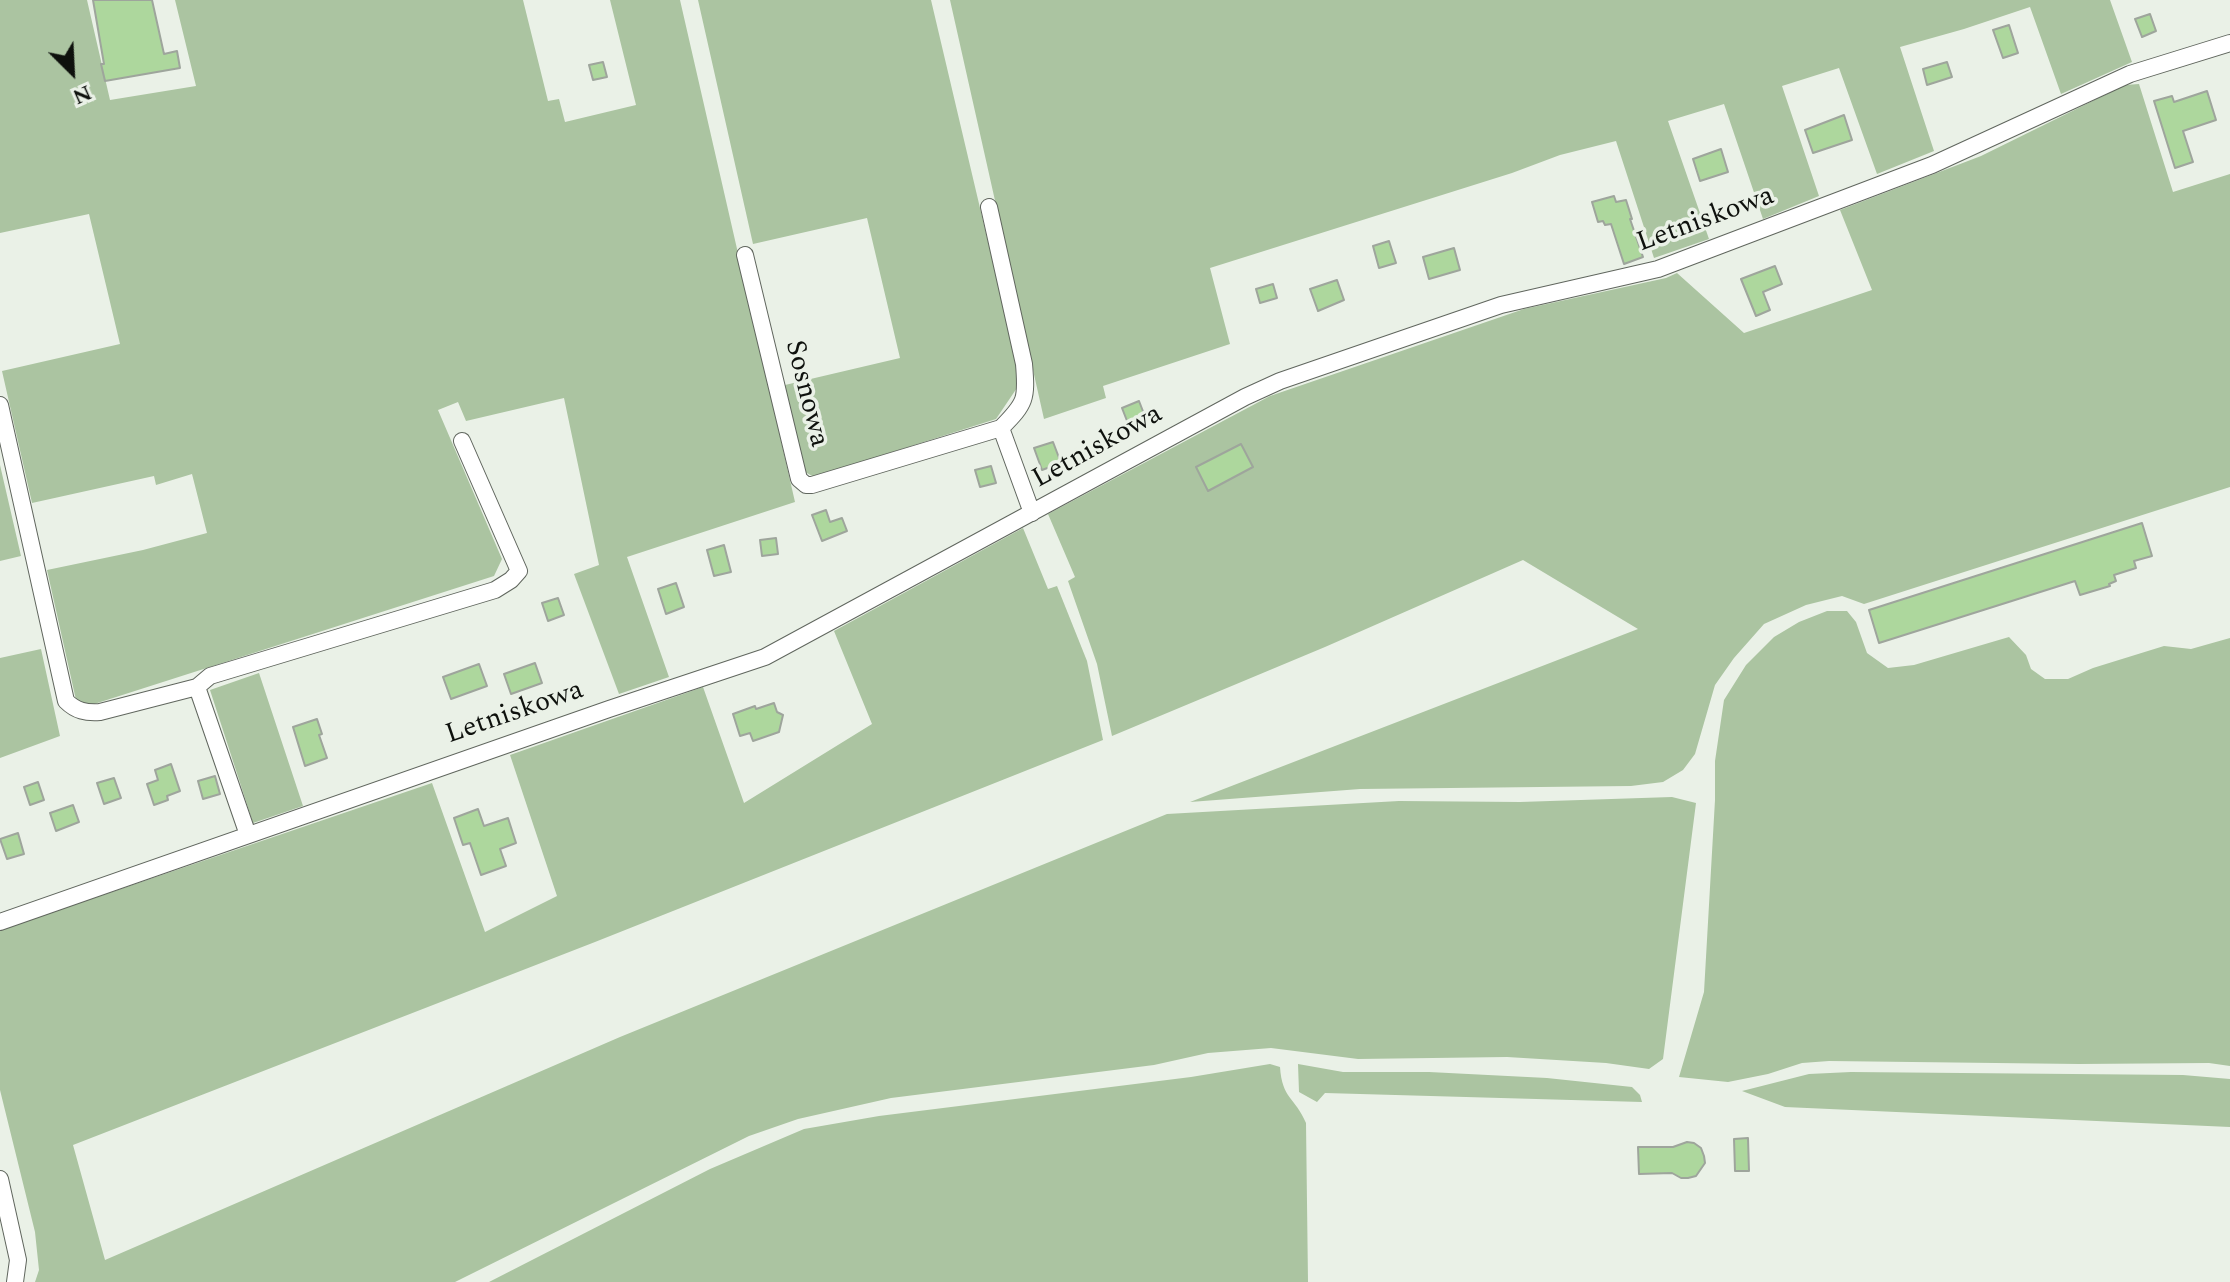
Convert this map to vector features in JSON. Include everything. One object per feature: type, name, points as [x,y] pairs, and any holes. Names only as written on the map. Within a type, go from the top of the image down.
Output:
[{"type":"street","name":"Letniskowa","points":[[0,922],[765,657],[1245,397],[1280,381],[1501,305],[1658,269],[1932,165],[2130,74],[2230,43]]},
{"type":"street","points":[[989,207],[1024,364],[1026,390],[1021,408],[1001,428],[1032,513]]},
{"type":"street","name":"Sosnowa","points":[[745,255],[799,479],[803,483],[812,485],[1001,428]]},
{"type":"street","points":[[0,405],[66,701],[85,713],[100,712],[197,687],[210,676],[495,590],[511,580],[519,571],[462,441]]},
{"type":"street","points":[[197,687],[248,835]]},
{"type":"street","points":[[0,1179],[18,1260],[15,1282]]},
{"type":"green space","points":[[0,0],[87,0],[110,100],[196,86],[175,0],[523,0],[548,101],[559,99],[565,122],[636,105],[610,0],[680,0],[795,502],[627,557],[669,677],[619,694],[574,574],[599,565],[564,398],[466,421],[458,402],[438,410],[502,559],[494,576],[88,706],[76,700],[47,570],[207,533],[192,474],[156,485],[154,476],[32,503],[2,371],[120,344],[89,214],[0,233]]},
{"type":"green space","points":[[698,0],[931,0],[1021,382],[996,419],[814,477],[805,472],[785,385],[900,358],[867,218],[753,244]]},
{"type":"green space","points":[[950,0],[2110,0],[2132,62],[2061,94],[2030,7],[1900,47],[1934,151],[1877,174],[1839,68],[1782,86],[1819,196],[1763,219],[1724,104],[1668,121],[1709,239],[1654,258],[1616,141],[1560,155],[1210,268],[1230,344],[1103,386],[1106,398],[1044,419]]},
{"type":"green space","points":[[2139,84],[2173,192],[2230,174],[2230,487],[1864,604],[1842,596],[1806,605],[1764,624],[1715,685],[1695,754],[1683,770],[1663,782],[1631,786],[1360,789],[1190,802],[1638,629],[1523,560],[1112,736],[1097,664],[1068,581],[1075,577],[1048,514],[1270,396],[1524,309],[1677,273],[1744,333],[1872,290],[1840,210],[1981,156],[2125,85]]},
{"type":"green space","points":[[0,465],[21,556],[0,561]]},
{"type":"green space","points":[[1023,528],[1048,589],[1057,586],[1087,661],[1103,740],[73,1145],[105,1260],[620,1037],[1167,814],[1399,801],[1520,802],[1672,797],[1696,803],[1663,1059],[1649,1069],[1507,1057],[1358,1059],[1271,1048],[1208,1053],[1154,1065],[891,1098],[798,1119],[749,1136],[455,1282],[35,1282],[39,1270],[35,1232],[0,1090],[0,930],[432,783],[485,932],[557,896],[510,755],[703,687],[744,803],[872,724],[834,631]]},
{"type":"green space","points":[[1827,611],[1847,611],[1856,622],[1867,653],[1888,668],[1914,665],[2009,637],[2026,655],[2031,669],[2045,679],[2068,679],[2164,646],[2191,649],[2230,638],[2230,1066],[2209,1063],[1829,1061],[1802,1063],[1728,1082],[1679,1077],[1704,992],[1715,761],[1724,700],[1746,665],[1774,637],[1799,622]]},
{"type":"green space","points":[[41,649],[60,736],[0,758],[0,658]]},
{"type":"green space","points":[[259,673],[303,806],[253,823],[210,690]]},
{"type":"green space","points":[[1270,1064],[1280,1067],[1283,1086],[1306,1123],[1308,1282],[489,1282],[710,1169],[804,1129],[879,1116],[1191,1077]]},
{"type":"green space","points":[[1298,1064],[1343,1072],[1429,1072],[1547,1078],[1632,1087],[1642,1102],[1325,1093],[1317,1102],[1299,1092]]},
{"type":"green space","points":[[1809,1074],[2183,1075],[2230,1079],[2230,1127],[1785,1107],[1742,1091]]},
{"type":"building","points":[[93,0],[152,0],[164,54],[177,51],[180,68],[105,81]]},
{"type":"building","points":[[2150,14],[2156,31],[2142,37],[2135,19]]},
{"type":"building","points":[[2009,25],[2018,53],[2003,58],[1993,30]]},
{"type":"building","points":[[603,62],[607,77],[593,80],[589,65]]},
{"type":"building","points":[[1947,62],[1952,77],[1927,85],[1923,69]]},
{"type":"building","points":[[2207,91],[2216,120],[2183,131],[2193,162],[2175,168],[2154,101],[2172,96],[2174,102]]},
{"type":"building","points":[[1844,115],[1852,140],[1813,153],[1805,130]]},
{"type":"building","points":[[1721,149],[1728,172],[1700,181],[1693,159]]},
{"type":"building","points":[[1614,196],[1616,202],[1626,200],[1643,257],[1624,264],[1611,224],[1598,222],[1592,202]]},
{"type":"building","points":[[1389,241],[1396,263],[1379,268],[1373,246]]},
{"type":"building","points":[[1454,248],[1460,270],[1429,279],[1423,257]]},
{"type":"building","points":[[1775,266],[1782,284],[1763,292],[1770,310],[1756,316],[1741,279]]},
{"type":"building","points":[[1337,280],[1344,300],[1318,311],[1310,289]]},
{"type":"building","points":[[1273,284],[1277,298],[1260,303],[1256,289]]},
{"type":"building","points":[[1139,401],[1146,419],[1129,426],[1122,408]]},
{"type":"building","points":[[1053,442],[1061,463],[1042,470],[1034,448]]},
{"type":"building","points":[[1241,444],[1253,467],[1208,491],[1196,467]]},
{"type":"building","points":[[991,466],[996,483],[980,487],[975,470]]},
{"type":"building","points":[[826,510],[830,522],[842,518],[847,531],[822,541],[812,515]]},
{"type":"building","points":[[2142,523],[2152,556],[2134,561],[2136,568],[2114,575],[2116,581],[2110,586],[2080,595],[2075,581],[1879,643],[1869,610]]},
{"type":"building","points":[[776,538],[778,554],[762,556],[760,540]]},
{"type":"building","points":[[724,545],[731,572],[714,576],[707,550]]},
{"type":"building","points":[[676,583],[684,607],[666,614],[658,589]]},
{"type":"building","points":[[558,598],[564,615],[548,621],[542,603]]},
{"type":"building","points":[[535,663],[542,683],[511,694],[504,674]]},
{"type":"building","points":[[479,664],[487,686],[451,699],[443,677]]},
{"type":"building","points":[[774,703],[777,712],[783,715],[779,732],[753,741],[750,733],[740,736],[733,714]]},
{"type":"building","points":[[317,719],[327,758],[305,766],[293,727]]},
{"type":"building","points":[[171,764],[180,791],[154,805],[147,784],[158,780],[155,770]]},
{"type":"building","points":[[215,776],[220,794],[203,799],[198,781]]},
{"type":"building","points":[[114,778],[121,798],[104,804],[97,783]]},
{"type":"building","points":[[38,782],[44,800],[30,805],[24,787]]},
{"type":"building","points":[[73,805],[79,822],[56,831],[50,813]]},
{"type":"building","points":[[478,809],[484,826],[508,818],[516,843],[500,849],[506,866],[481,875],[470,843],[463,845],[454,818]]},
{"type":"building","points":[[18,833],[24,854],[7,859],[0,839]]},
{"type":"building","points":[[1748,1138],[1749,1171],[1735,1171],[1734,1139]]},
{"type":"building","points":[[1687,1142],[1701,1148],[1704,1156],[1705,1163],[1696,1176],[1681,1178],[1672,1173],[1639,1174],[1638,1147],[1673,1147]]}]
